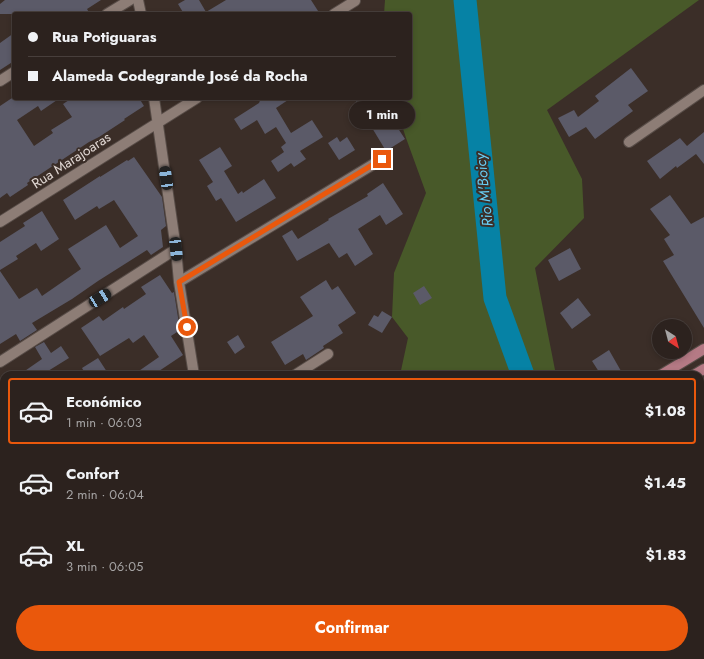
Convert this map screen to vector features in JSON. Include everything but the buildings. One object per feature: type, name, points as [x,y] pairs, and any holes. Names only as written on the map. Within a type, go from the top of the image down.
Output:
[{"type":"main road","points":[[668,371],[704,349]]},
{"type":"street","points":[[110,12],[130,0]]},
{"type":"street","points":[[138,0],[141,12]]},
{"type":"street","points":[[337,12],[355,1]]},
{"type":"street","points":[[0,81],[12,73]]},
{"type":"street","points":[[630,142],[704,90]]},
{"type":"street","points":[[154,100],[176,249],[179,282],[192,371]]},
{"type":"street","name":"Rua Marajoaras","points":[[0,222],[194,100]]},
{"type":"street","points":[[179,282],[382,159]]},
{"type":"street","points":[[0,362],[176,249]]},
{"type":"street","points":[[301,371],[328,354]]},
{"type":"green space","points":[[385,0],[699,0],[547,110],[582,179],[584,218],[535,268],[555,371],[401,371],[408,338],[392,317],[394,273],[426,193],[394,100],[412,100],[412,12],[384,12]]},
{"type":"waterway","name":"Rio M'Boicy","points":[[465,0],[495,298],[522,371]]},
{"type":"route","points":[[187,327],[179,282],[382,159]]}]
